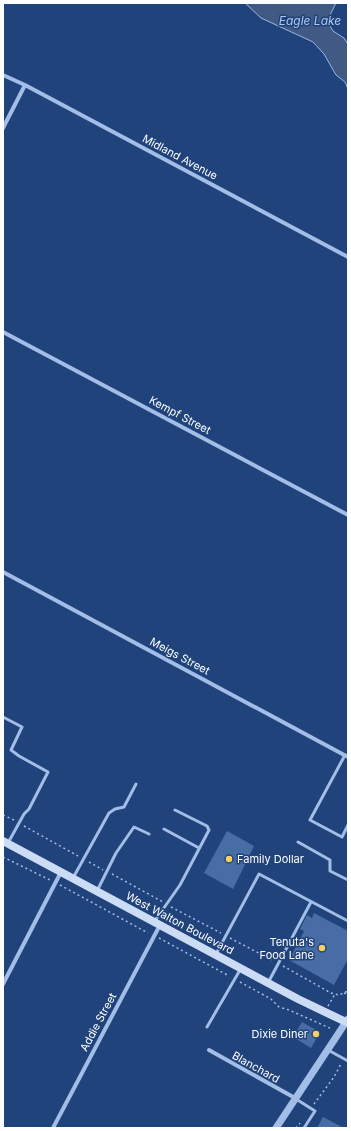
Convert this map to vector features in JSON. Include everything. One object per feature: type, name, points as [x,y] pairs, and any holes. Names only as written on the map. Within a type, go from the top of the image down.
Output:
[{"type":"main road","name":"West Walton Boulevard","points":[[6,842],[268,983],[347,1021]]},
{"type":"street","name":"Midland Avenue","points":[[3,75],[25,85],[348,257]]},
{"type":"street","points":[[3,128],[25,85]]},
{"type":"street","name":"Kempf Street","points":[[3,332],[348,515]]},
{"type":"street","name":"Meigs Street","points":[[3,572],[346,756]]},
{"type":"street","points":[[3,984],[62,872]]},
{"type":"street","name":"Addie Street","points":[[53,1128],[154,936],[157,923]]},
{"type":"street","points":[[276,1128],[347,1021]]},
{"type":"street","name":"Blanchard","points":[[209,1050],[295,1098]]},
{"type":"lane","points":[[3,717],[22,727],[11,750],[48,772],[29,809],[24,814],[6,842]]},
{"type":"lane","points":[[346,756],[310,820],[342,837],[348,826]]},
{"type":"lane","points":[[73,878],[109,813],[115,809],[124,807],[136,784]]},
{"type":"lane","points":[[157,923],[166,904],[180,885],[210,830],[207,826],[176,810]]},
{"type":"lane","points":[[97,890],[116,853],[134,827],[149,834]]},
{"type":"lane","points":[[164,829],[200,848]]},
{"type":"lane","points":[[298,842],[330,860],[330,871],[348,880]]},
{"type":"lane","points":[[215,954],[259,874],[348,922]]},
{"type":"lane","points":[[268,983],[311,902]]},
{"type":"lane","points":[[207,1027],[241,968]]},
{"type":"lane","points":[[328,1050],[348,1061]]},
{"type":"lane","points":[[295,1098],[315,1111],[304,1128]]},
{"type":"path","points":[[3,815],[331,993],[339,995],[348,991]]},
{"type":"path","points":[[3,857],[56,883],[271,999],[279,1007],[327,1027]]},
{"type":"path","points":[[344,993],[348,995]]},
{"type":"path","points":[[296,1128],[334,1077],[344,1059]]},
{"type":"water","name":"Eagle Lake","points":[[245,3],[336,3],[327,21],[333,31],[344,38],[348,44],[348,89],[345,82],[336,75],[324,54],[313,42],[261,18]]},
{"type":"building","name":"Family Dollar","points":[[227,831],[254,846],[233,889],[204,873]]},
{"type":"building","name":"Tenuta's Food Lane","points":[[314,913],[348,931],[348,959],[334,985],[289,960],[304,931],[300,929],[307,915],[312,918]]},
{"type":"building","points":[[302,1022],[320,1032],[311,1048],[293,1037]]},
{"type":"building","points":[[323,1117],[344,1128],[317,1128]]},
{"type":"place","name":"Family Dollar","points":[[229,859]]},
{"type":"place","name":"Tenuta's Food Lane","points":[[322,948]]},
{"type":"place","name":"Dixie Diner","points":[[316,1034]]}]
